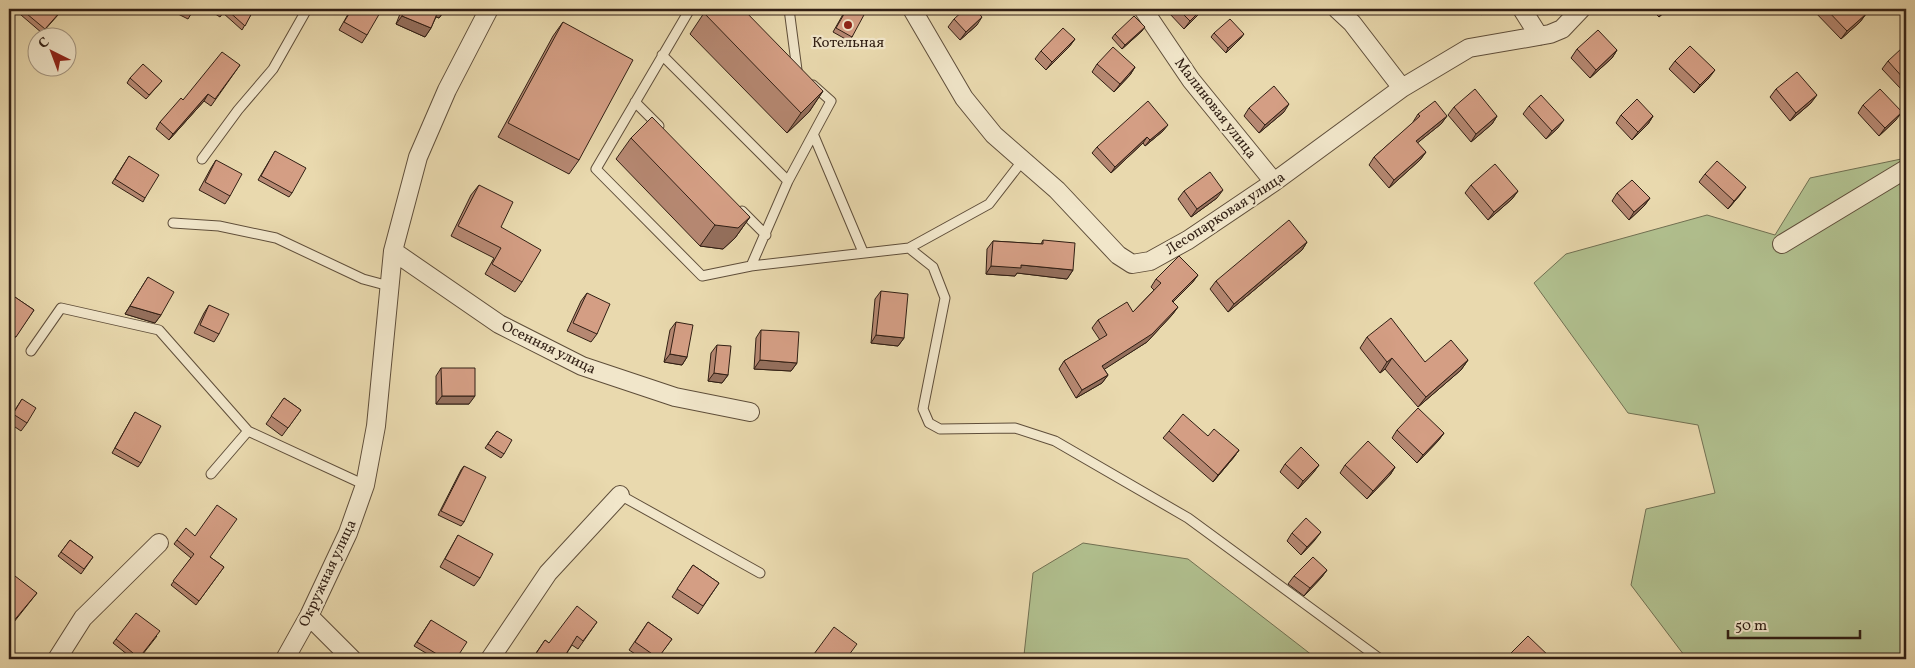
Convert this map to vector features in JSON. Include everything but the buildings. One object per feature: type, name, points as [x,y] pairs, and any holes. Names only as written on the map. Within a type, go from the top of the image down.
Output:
[{"type":"street","points":[[389,286],[393,251],[418,157],[447,90],[490,9]]},
{"type":"street","name":"Лесопарковая улица","points":[[912,9],[964,98],[994,135],[1057,190],[1118,255],[1132,264],[1150,261],[1188,240],[1274,182],[1402,88],[1469,48],[1539,36],[1562,29],[1581,9]]},
{"type":"street","name":"Малиновая улица","points":[[1143,9],[1191,80],[1274,182]]},
{"type":"street","points":[[1337,9],[1352,23],[1402,88]]},
{"type":"street","points":[[1522,9],[1539,36]]},
{"type":"street","points":[[1782,244],[1906,169]]},
{"type":"street","name":"Осенняя улица","points":[[393,251],[500,324],[582,366],[675,397],[750,412]]},
{"type":"street","name":"Окружная улица","points":[[285,659],[309,616],[348,533],[365,485],[378,409],[389,286]]},
{"type":"street","points":[[490,659],[548,573],[620,495]]},
{"type":"street","points":[[57,659],[83,618],[158,543]]},
{"type":"street","points":[[309,616],[352,659]]},
{"type":"lane","points":[[202,159],[244,103],[273,69],[307,9]]},
{"type":"lane","points":[[690,9],[596,169],[702,276],[751,266],[909,248],[989,204],[1023,160]]},
{"type":"lane","points":[[789,9],[797,70]]},
{"type":"lane","points":[[662,55],[788,181]]},
{"type":"lane","points":[[751,266],[788,181],[814,136],[831,101],[784,58]]},
{"type":"lane","points":[[635,102],[663,130]]},
{"type":"lane","points":[[814,136],[863,252]]},
{"type":"lane","points":[[732,200],[766,235]]},
{"type":"lane","points":[[173,223],[219,226],[276,238],[363,279],[389,286]]},
{"type":"lane","points":[[909,248],[934,267],[945,298],[923,409],[929,423],[940,429],[1015,428],[1055,441],[1188,518],[1380,659]]},
{"type":"lane","points":[[31,351],[61,308],[159,330],[248,431],[365,485]]},
{"type":"lane","points":[[211,474],[248,431]]},
{"type":"lane","points":[[620,495],[760,573]]},
{"type":"green space","points":[[1906,158],[1906,659],[1687,659],[1631,585],[1646,509],[1715,493],[1698,425],[1628,413],[1534,283],[1566,254],[1707,215],[1775,235],[1810,178]]},
{"type":"green space","points":[[1083,543],[1188,559],[1317,659],[949,659],[1024,655],[1033,573]]},
{"type":"place","name":"Котельная","points":[[848,25]]}]
